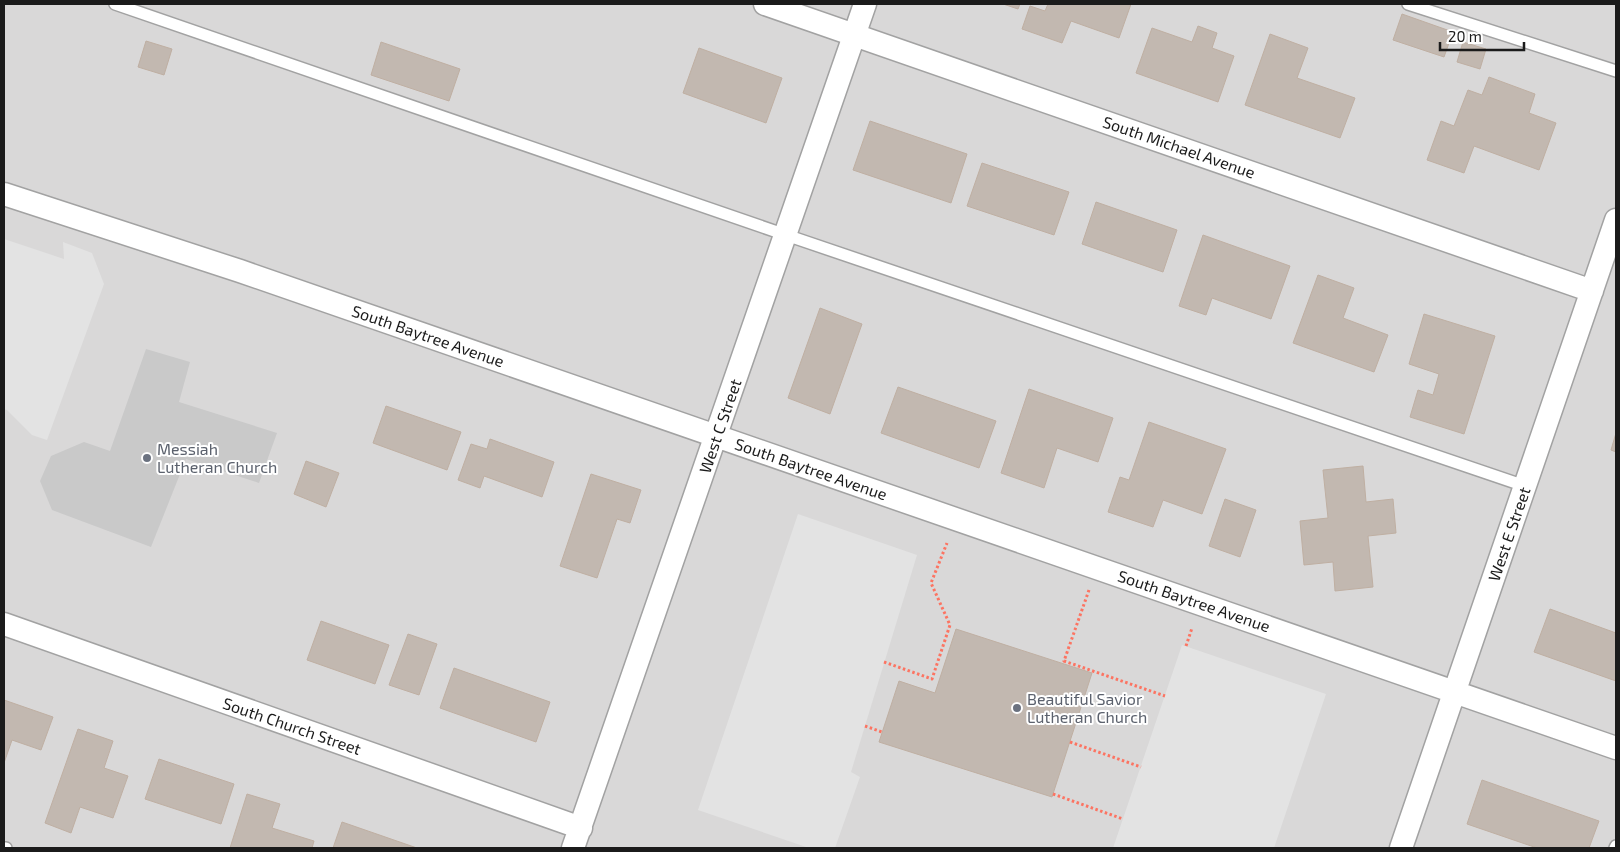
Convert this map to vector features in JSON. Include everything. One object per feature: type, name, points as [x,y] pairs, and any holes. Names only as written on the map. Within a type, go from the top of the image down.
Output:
[{"type":"street","name":"South Michael Avenue","points":[[765,4],[1592,291]]},
{"type":"street","name":"West C Street","points":[[577,838],[865,4]]},
{"type":"street","name":"South Baytree Avenue","points":[[4,194],[240,272],[1616,748]]},
{"type":"street","name":"West E Street","points":[[1401,848],[1616,220]]},
{"type":"street","name":"South Church Street","points":[[4,624],[577,838]]},
{"type":"lane","points":[[115,4],[786,235],[1525,486]]},
{"type":"lane","points":[[1408,4],[1616,70]]},
{"type":"path","points":[[884,662],[932,679],[950,625],[931,583],[956,519]]},
{"type":"path","points":[[1097,568],[1064,661],[1165,696]]},
{"type":"path","points":[[865,726],[882,732]]},
{"type":"path","points":[[1070,742],[1140,767]]},
{"type":"path","points":[[1053,794],[1123,819]]},
{"type":"shaded area","points":[[4,4],[1616,4],[1616,848],[4,848]]},
{"type":"shaded area","points":[[4,239],[64,259],[63,242],[92,253],[104,284],[47,440],[32,435],[4,409]]},
{"type":"shaded area","points":[[146,349],[190,362],[179,402],[277,433],[259,483],[186,459],[151,547],[52,510],[40,481],[51,456],[84,442],[110,451]]},
{"type":"shaded area","points":[[798,514],[917,555],[851,772],[860,777],[835,848],[809,848],[698,810]]},
{"type":"shaded area","points":[[1182,645],[1326,694],[1274,848],[1113,848]]},
{"type":"building","points":[[1003,4],[1020,4],[1018,9]]},
{"type":"building","points":[[1048,4],[1131,4],[1119,38],[1071,21],[1062,43],[1022,29],[1030,6],[1045,11]]},
{"type":"building","points":[[1402,14],[1453,32],[1444,57],[1393,40]]},
{"type":"building","points":[[1198,26],[1217,33],[1212,48],[1234,56],[1218,102],[1136,73],[1152,28],[1192,42]]},
{"type":"building","points":[[1270,34],[1308,48],[1297,78],[1355,98],[1340,138],[1245,105]]},
{"type":"building","points":[[146,41],[172,49],[164,75],[138,67]]},
{"type":"building","points":[[381,42],[460,69],[449,101],[371,75]]},
{"type":"building","points":[[1463,42],[1486,49],[1480,69],[1457,62]]},
{"type":"building","points":[[699,48],[782,78],[766,123],[683,93]]},
{"type":"building","points":[[1489,77],[1535,94],[1529,113],[1556,123],[1539,170],[1474,146],[1464,173],[1427,160],[1441,121],[1454,126],[1468,90],[1482,95]]},
{"type":"building","points":[[870,121],[967,154],[951,203],[853,170]]},
{"type":"building","points":[[982,163],[1069,192],[1054,235],[967,206]]},
{"type":"building","points":[[1096,202],[1177,230],[1163,272],[1082,244]]},
{"type":"building","points":[[1203,235],[1290,266],[1271,319],[1212,298],[1206,315],[1179,306]]},
{"type":"building","points":[[1318,275],[1354,288],[1343,318],[1388,335],[1374,372],[1293,343]]},
{"type":"building","points":[[820,308],[862,324],[830,414],[788,398]]},
{"type":"building","points":[[1424,314],[1495,336],[1464,434],[1410,417],[1418,390],[1433,395],[1439,374],[1409,364]]},
{"type":"building","points":[[898,387],[996,421],[979,468],[881,433]]},
{"type":"building","points":[[1029,389],[1113,418],[1098,462],[1057,448],[1044,488],[1001,473]]},
{"type":"building","points":[[386,406],[461,432],[447,470],[373,443]]},
{"type":"building","points":[[1149,422],[1226,449],[1202,514],[1163,500],[1153,527],[1108,512],[1120,477],[1129,480]]},
{"type":"building","points":[[1616,433],[1616,452],[1611,450]]},
{"type":"building","points":[[490,439],[554,462],[542,497],[484,476],[480,488],[458,480],[471,444],[487,449]]},
{"type":"building","points":[[306,461],[339,473],[326,507],[294,494]]},
{"type":"building","points":[[1363,466],[1366,502],[1393,499],[1396,533],[1368,536],[1373,587],[1335,591],[1333,562],[1304,565],[1300,521],[1328,518],[1323,470]]},
{"type":"building","points":[[591,474],[641,490],[630,523],[617,519],[597,578],[560,566]]},
{"type":"building","points":[[1225,499],[1256,510],[1240,557],[1209,546]]},
{"type":"building","points":[[1550,609],[1616,633],[1616,681],[1534,652]]},
{"type":"building","points":[[321,621],[389,645],[375,684],[307,660]]},
{"type":"building","points":[[956,629],[1092,673],[1052,797],[879,742],[899,681],[935,693]]},
{"type":"building","points":[[408,634],[437,644],[419,695],[389,685]]},
{"type":"building","points":[[454,668],[550,702],[536,742],[440,708]]},
{"type":"building","points":[[4,700],[53,717],[41,750],[12,740],[4,763]]},
{"type":"building","points":[[78,729],[113,741],[104,768],[128,776],[113,818],[80,807],[71,833],[45,823]]},
{"type":"building","points":[[159,759],[234,784],[221,824],[145,799]]},
{"type":"building","points":[[1482,780],[1599,821],[1589,848],[1537,848],[1467,824]]},
{"type":"building","points":[[247,794],[280,804],[272,828],[314,841],[312,848],[230,848]]},
{"type":"building","points":[[342,822],[417,848],[333,848]]},
{"type":"place","name":"Messiah Lutheran Church","points":[[147,458]]},
{"type":"place","name":"Beautiful Savior Lutheran Church","points":[[1017,708]]}]
